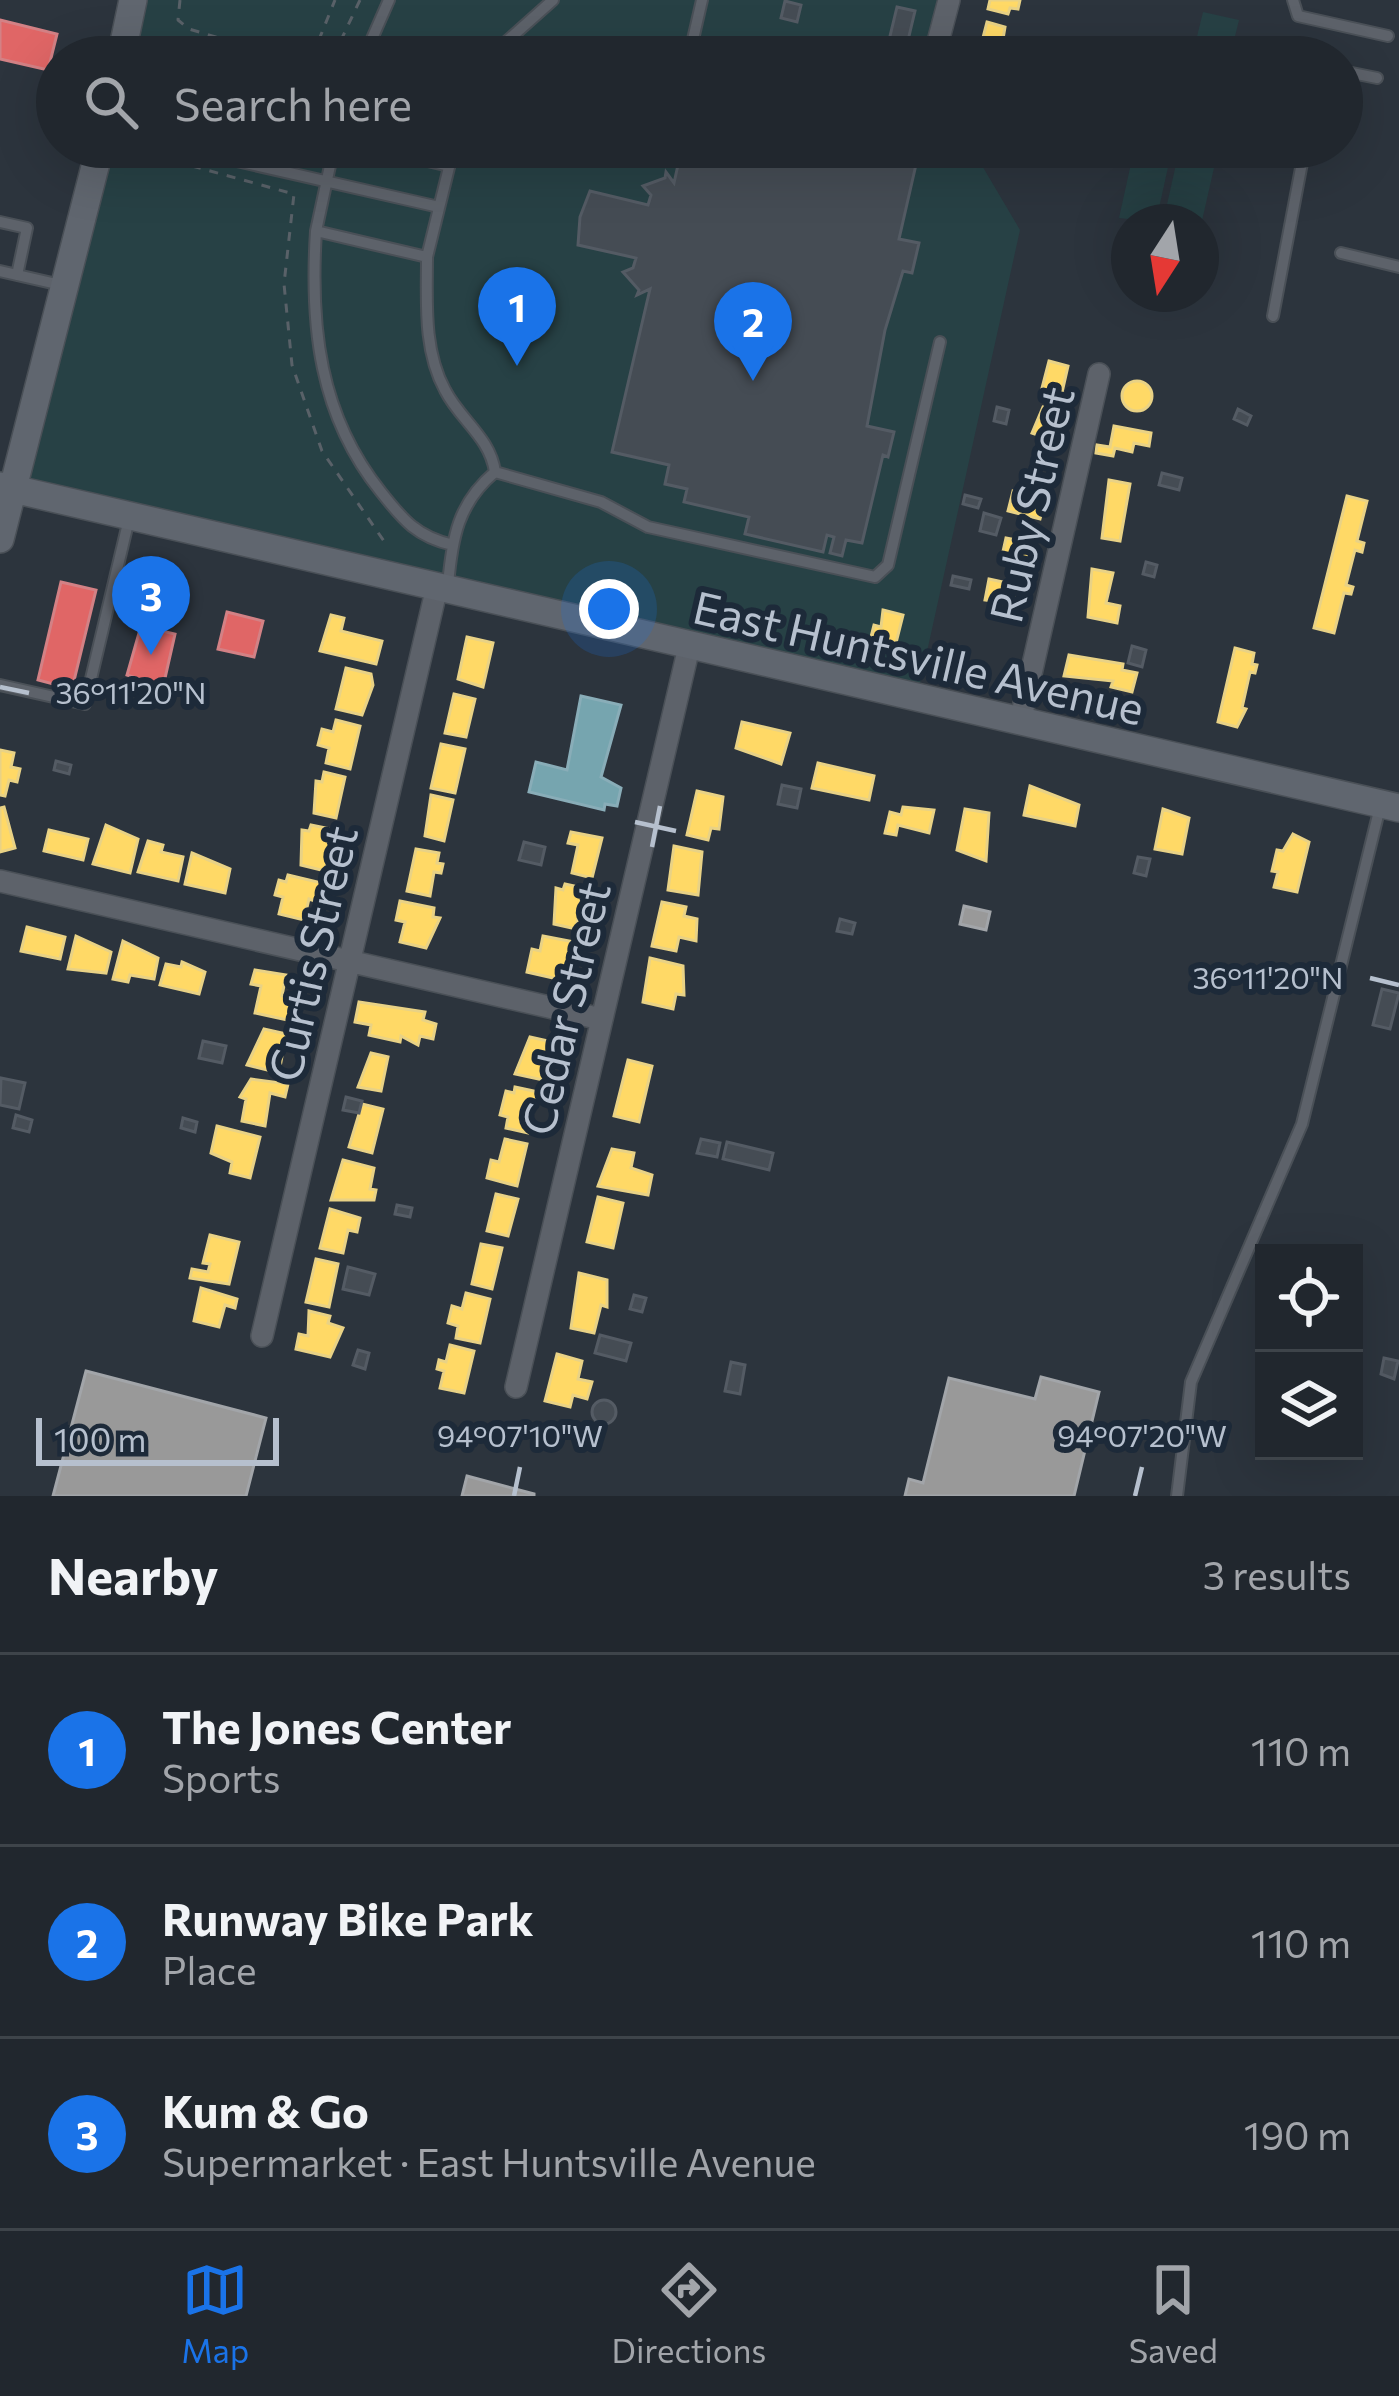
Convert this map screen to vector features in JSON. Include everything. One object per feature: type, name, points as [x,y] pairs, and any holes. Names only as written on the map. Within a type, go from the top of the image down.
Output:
[{"type":"main road","points":[[125,36],[133,0]]},
{"type":"main road","points":[[0,539],[6,488],[95,168]]},
{"type":"main road","name":"East Huntsville Avenue","points":[[6,488],[1390,806]]},
{"type":"street","points":[[940,36],[949,0]]},
{"type":"street","name":"Ruby Street","points":[[1020,722],[1099,374]]},
{"type":"street","name":"Curtis Street","points":[[262,1336],[348,962],[442,589]]},
{"type":"street","name":"Cedar Street","points":[[516,1387],[689,647]]},
{"type":"street","points":[[0,881],[601,1019]]},
{"type":"lane","points":[[373,36],[389,0]]},
{"type":"lane","points":[[512,36],[553,0]]},
{"type":"lane","points":[[694,36],[702,0]]},
{"type":"lane","points":[[1293,0],[1298,16],[1388,36]]},
{"type":"lane","points":[[1363,75],[1377,78]]},
{"type":"lane","points":[[272,168],[439,207]]},
{"type":"lane","points":[[329,168],[316,231],[311,309],[323,376],[345,439],[418,535],[453,544]]},
{"type":"lane","points":[[449,168],[427,257],[427,330],[444,390],[492,453],[495,472]]},
{"type":"lane","points":[[1273,316],[1301,168]]},
{"type":"lane","points":[[0,222],[27,228],[16,275]]},
{"type":"lane","points":[[316,231],[427,257]]},
{"type":"lane","points":[[1341,253],[1399,267]]},
{"type":"lane","points":[[0,272],[64,286]]},
{"type":"lane","points":[[495,472],[601,502],[648,527],[874,577],[888,565],[940,342]]},
{"type":"lane","points":[[442,589],[471,492],[495,472]]},
{"type":"lane","points":[[0,685],[85,704],[130,516]]},
{"type":"lane","points":[[1177,1496],[1191,1382],[1302,1124],[1390,806]]},
{"type":"path","points":[[181,0],[178,20],[212,36]]},
{"type":"path","points":[[320,36],[335,0]]},
{"type":"path","points":[[343,36],[360,0]]},
{"type":"path","points":[[199,168],[294,194],[284,284],[297,385],[322,451],[388,548]]},
{"type":"green space","points":[[133,0],[949,0],[940,36],[125,36]]},
{"type":"green space","points":[[1203,12],[1239,20],[1235,36],[1197,36]]},
{"type":"green space","points":[[95,168],[983,168],[1020,230],[917,697],[12,489]]},
{"type":"green space","points":[[1130,168],[1168,168],[1160,204],[1122,204]]},
{"type":"green space","points":[[1175,168],[1214,168],[1206,204],[1167,204]]},
{"type":"building: Homes","points":[[990,0],[1020,0],[1018,9],[1010,8],[1008,14],[988,9]]},
{"type":"building: Homes","points":[[987,22],[1005,27],[1004,36],[983,36]]},
{"type":"building: Homes","points":[[1049,361],[1068,366],[1061,397],[1041,392]]},
{"type":"building: Homes","points":[[1137,381],[1152,396],[1137,411],[1122,396]]},
{"type":"building: Homes","points":[[1043,407],[1056,410],[1055,441],[1032,433]]},
{"type":"building: Homes","points":[[1114,426],[1151,433],[1149,446],[1134,443],[1132,452],[1115,448],[1113,456],[1096,453],[1097,445],[1110,447]]},
{"type":"building: Homes","points":[[1109,480],[1130,484],[1120,541],[1102,538]]},
{"type":"building: Homes","points":[[1013,491],[1045,500],[1040,519],[1008,511]]},
{"type":"building: Homes","points":[[1347,496],[1367,501],[1357,541],[1364,543],[1362,552],[1355,550],[1346,585],[1353,587],[1351,594],[1344,593],[1334,633],[1314,628]]},
{"type":"building: Homes","points":[[1006,538],[1031,543],[1027,562],[1002,556]]},
{"type":"building: Homes","points":[[1092,569],[1113,573],[1106,603],[1120,606],[1117,623],[1088,617]]},
{"type":"building: Homes","points":[[989,579],[1021,586],[1021,605],[985,600]]},
{"type":"building: Homes","points":[[883,610],[903,615],[896,643],[871,637],[874,625],[881,627]]},
{"type":"building: Homes","points":[[331,615],[344,618],[341,631],[382,641],[376,664],[320,651]]},
{"type":"building: Homes","points":[[467,637],[493,643],[483,687],[458,679]]},
{"type":"building: Homes","points":[[1235,648],[1254,653],[1252,664],[1257,665],[1255,673],[1250,672],[1242,708],[1246,709],[1237,727],[1218,722]]},
{"type":"building: Homes","points":[[1069,655],[1123,664],[1122,670],[1137,673],[1132,692],[1111,687],[1113,681],[1064,676]]},
{"type":"building: Homes","points":[[346,668],[371,674],[373,685],[362,715],[336,709]]},
{"type":"building: Homes","points":[[454,694],[475,699],[466,737],[445,733]]},
{"type":"building: Homes","points":[[336,720],[360,726],[350,769],[326,763],[329,748],[318,745],[322,729],[333,732]]},
{"type":"building: Homes","points":[[742,722],[790,733],[781,764],[736,748]]},
{"type":"building: Homes","points":[[441,744],[465,749],[455,793],[431,788]]},
{"type":"building: Homes","points":[[0,750],[14,753],[11,767],[20,769],[17,782],[9,780],[5,796],[0,795]]},
{"type":"building: Homes","points":[[818,763],[874,776],[869,800],[812,788]]},
{"type":"building: Homes","points":[[324,772],[345,777],[336,818],[314,813],[316,781],[322,782]]},
{"type":"building: Homes","points":[[1030,786],[1079,805],[1075,826],[1024,815]]},
{"type":"building: Homes","points":[[697,791],[723,797],[719,829],[711,828],[708,840],[687,835]]},
{"type":"building: Homes","points":[[431,795],[453,800],[444,841],[425,836]]},
{"type":"building: Homes","points":[[4,807],[15,848],[0,852],[0,808]]},
{"type":"building: Homes","points":[[903,807],[934,810],[929,833],[898,825],[896,835],[885,833],[890,812],[901,815]]},
{"type":"building: Homes","points":[[965,809],[989,813],[986,861],[957,850]]},
{"type":"building: Homes","points":[[1163,809],[1189,818],[1182,854],[1155,849]]},
{"type":"building: Homes","points":[[106,825],[138,839],[130,873],[93,864]]},
{"type":"building: Homes","points":[[311,825],[335,830],[325,871],[301,865],[302,830],[309,831]]},
{"type":"building: Homes","points":[[49,830],[88,839],[83,860],[44,851]]},
{"type":"building: Homes","points":[[571,832],[602,838],[592,878],[572,873],[578,845],[568,843]]},
{"type":"building: Homes","points":[[1293,834],[1309,842],[1297,892],[1274,887],[1278,872],[1272,871],[1277,850],[1283,851]]},
{"type":"building: Homes","points":[[148,841],[163,845],[161,852],[183,857],[178,881],[138,872]]},
{"type":"building: Homes","points":[[674,846],[702,852],[698,895],[668,890]]},
{"type":"building: Homes","points":[[416,849],[439,853],[437,863],[443,864],[441,873],[434,872],[430,896],[407,891]]},
{"type":"building: Homes","points":[[192,853],[230,869],[225,893],[185,884]]},
{"type":"building: Homes","points":[[288,875],[322,883],[318,902],[309,899],[304,920],[279,914],[283,897],[275,895],[279,880],[286,882]]},
{"type":"building: Homes","points":[[565,884],[583,888],[576,929],[554,924],[556,888],[563,890]]},
{"type":"building: Homes","points":[[400,901],[434,908],[433,917],[440,918],[426,948],[400,942],[405,922],[396,920]]},
{"type":"building: Homes","points":[[662,902],[686,907],[684,916],[697,919],[696,941],[679,937],[676,951],[652,946]]},
{"type":"building: Homes","points":[[27,927],[65,937],[60,959],[21,951]]},
{"type":"building: Homes","points":[[76,936],[111,952],[106,973],[68,969]]},
{"type":"building: Homes","points":[[543,936],[574,942],[566,981],[527,972],[532,949],[540,951]]},
{"type":"building: Homes","points":[[123,941],[158,958],[154,979],[130,975],[128,982],[113,979]]},
{"type":"building: Homes","points":[[650,958],[683,966],[684,995],[676,994],[673,1009],[643,1002]]},
{"type":"building: Homes","points":[[182,962],[205,972],[199,994],[160,985],[166,964],[181,967]]},
{"type":"building: Homes","points":[[255,970],[286,975],[282,996],[296,1000],[292,1021],[255,1013],[261,986],[251,984]]},
{"type":"building: Homes","points":[[359,1002],[425,1012],[423,1020],[436,1024],[433,1039],[420,1036],[418,1045],[401,1036],[400,1042],[369,1035],[371,1025],[355,1022]]},
{"type":"building: Homes","points":[[264,1029],[286,1034],[279,1073],[247,1065]]},
{"type":"building: Homes","points":[[530,1037],[552,1042],[543,1080],[515,1074]]},
{"type":"building: Homes","points":[[371,1053],[388,1057],[381,1091],[358,1087]]},
{"type":"building: Homes","points":[[628,1060],[652,1066],[639,1122],[614,1116]]},
{"type":"building: Homes","points":[[251,1079],[288,1084],[285,1097],[270,1093],[265,1126],[242,1121],[246,1099],[240,1097]]},
{"type":"building: Homes","points":[[515,1087],[538,1092],[528,1133],[506,1128],[508,1117],[500,1115],[506,1091],[514,1093]]},
{"type":"building: Homes","points":[[362,1104],[383,1109],[372,1153],[349,1147]]},
{"type":"building: Homes","points":[[217,1126],[260,1137],[250,1178],[230,1173],[232,1162],[211,1153]]},
{"type":"building: Homes","points":[[505,1139],[527,1144],[517,1186],[487,1178],[491,1160],[499,1162]]},
{"type":"building: Homes","points":[[612,1149],[634,1153],[631,1168],[652,1175],[648,1195],[598,1186]]},
{"type":"building: Homes","points":[[343,1160],[374,1168],[370,1189],[376,1190],[374,1200],[331,1200]]},
{"type":"building: Homes","points":[[496,1194],[518,1199],[508,1236],[487,1231]]},
{"type":"building: Homes","points":[[598,1197],[623,1203],[613,1248],[587,1242]]},
{"type":"building: Homes","points":[[330,1209],[360,1218],[357,1232],[348,1230],[343,1253],[320,1248]]},
{"type":"building: Homes","points":[[210,1235],[239,1242],[229,1284],[190,1278],[192,1269],[208,1272],[210,1264],[203,1263]]},
{"type":"building: Homes","points":[[481,1244],[502,1248],[492,1289],[472,1284]]},
{"type":"building: Homes","points":[[316,1259],[338,1264],[329,1307],[306,1302]]},
{"type":"building: Homes","points":[[579,1273],[607,1280],[607,1307],[601,1305],[594,1333],[571,1328]]},
{"type":"building: Homes","points":[[201,1288],[237,1299],[235,1308],[225,1305],[219,1327],[194,1321]]},
{"type":"building: Homes","points":[[466,1293],[490,1299],[480,1343],[456,1338],[458,1326],[448,1323],[452,1306],[462,1309]]},
{"type":"building: Homes","points":[[309,1311],[330,1316],[328,1323],[343,1328],[330,1357],[296,1349],[299,1334],[308,1336]]},
{"type":"building: Homes","points":[[450,1345],[474,1351],[464,1393],[440,1388],[444,1371],[437,1369],[439,1360],[446,1362]]},
{"type":"building: Homes","points":[[557,1354],[582,1361],[578,1379],[592,1382],[587,1399],[573,1395],[570,1407],[545,1401]]},
{"type":"building: Shops","points":[[0,20],[57,34],[36,36],[36,67],[0,59]]},
{"type":"building: Shops","points":[[61,582],[96,590],[72,689],[38,680]]},
{"type":"building: Shops","points":[[227,612],[263,621],[254,657],[218,649]]},
{"type":"building: Shops","points":[[141,626],[175,634],[163,687],[127,675]]},
{"type":"building: Public","points":[[581,696],[621,705],[601,777],[621,788],[617,806],[605,804],[604,810],[529,792],[536,762],[567,770]]},
{"type":"building: Industry","points":[[964,906],[990,912],[986,930],[960,924]]},
{"type":"building: Industry","points":[[86,1371],[266,1418],[246,1496],[53,1496]]},
{"type":"building: Industry","points":[[1041,1377],[1099,1392],[1074,1496],[905,1496],[909,1479],[923,1483],[949,1378],[1035,1399]]},
{"type":"building: Industry","points":[[467,1476],[534,1494],[534,1496],[462,1496]]},
{"type":"building: Other","points":[[785,1],[801,5],[797,22],[781,18]]},
{"type":"building: Other","points":[[897,7],[915,11],[909,36],[890,36]]},
{"type":"building: Other","points":[[677,168],[915,168],[899,239],[919,243],[912,273],[903,271],[885,330],[867,426],[894,432],[888,457],[883,455],[862,543],[846,540],[842,556],[830,553],[834,537],[827,535],[823,552],[745,534],[749,517],[684,502],[687,489],[665,484],[669,465],[612,452],[650,289],[637,295],[639,290],[623,272],[633,268],[636,258],[578,245],[580,217],[590,191],[648,205],[651,195],[643,186],[665,178],[666,172],[674,183]]},
{"type":"building: Other","points":[[997,407],[1009,410],[1006,424],[994,421]]},
{"type":"building: Other","points":[[1238,409],[1251,416],[1247,425],[1234,419]]},
{"type":"building: Other","points":[[1162,473],[1182,478],[1179,490],[1159,485]]},
{"type":"building: Other","points":[[965,495],[981,499],[978,508],[963,504]]},
{"type":"building: Other","points":[[984,513],[1001,518],[996,535],[980,531]]},
{"type":"building: Other","points":[[1146,562],[1157,565],[1154,577],[1143,574]]},
{"type":"building: Other","points":[[953,576],[971,580],[969,589],[951,585]]},
{"type":"building: Other","points":[[1132,646],[1146,650],[1142,667],[1128,663]]},
{"type":"building: Other","points":[[56,761],[71,765],[69,774],[54,770]]},
{"type":"building: Other","points":[[782,785],[801,789],[797,808],[778,804]]},
{"type":"building: Other","points":[[524,842],[545,847],[541,865],[519,860]]},
{"type":"building: Other","points":[[1138,857],[1150,859],[1146,876],[1134,873]]},
{"type":"building: Other","points":[[840,919],[855,923],[852,934],[837,931]]},
{"type":"building: Other","points":[[1382,989],[1399,993],[1390,1029],[1373,1025]]},
{"type":"building: Other","points":[[203,1041],[226,1046],[222,1063],[199,1058]]},
{"type":"building: Other","points":[[1,1078],[25,1083],[19,1109],[0,1105]]},
{"type":"building: Other","points":[[346,1097],[362,1101],[359,1113],[343,1110]]},
{"type":"building: Other","points":[[16,1115],[32,1120],[29,1132],[13,1128]]},
{"type":"building: Other","points":[[183,1118],[197,1122],[195,1132],[181,1128]]},
{"type":"building: Other","points":[[701,1139],[720,1143],[717,1157],[697,1153]]},
{"type":"building: Other","points":[[727,1142],[773,1153],[769,1170],[723,1159]]},
{"type":"building: Other","points":[[397,1205],[412,1208],[410,1217],[395,1214]]},
{"type":"building: Other","points":[[348,1267],[375,1274],[369,1295],[343,1289]]},
{"type":"building: Other","points":[[634,1295],[646,1298],[642,1312],[630,1309]]},
{"type":"building: Other","points":[[600,1335],[631,1343],[626,1361],[595,1353]]},
{"type":"building: Other","points":[[358,1350],[369,1353],[365,1369],[353,1365]]},
{"type":"building: Other","points":[[1384,1358],[1398,1361],[1394,1379],[1381,1374]]},
{"type":"building: Other","points":[[731,1362],[745,1365],[740,1394],[725,1391]]},
{"type":"building: Other","points":[[604,1400],[613,1403],[613,1421],[604,1424],[595,1421],[592,1412],[595,1403]]},
{"type":"place","name":"The Jones Center","points":[[517,366]]},
{"type":"place","name":"Runway Bike Park","points":[[753,381]]},
{"type":"place","name":"Kum & Go","points":[[151,655]]}]
